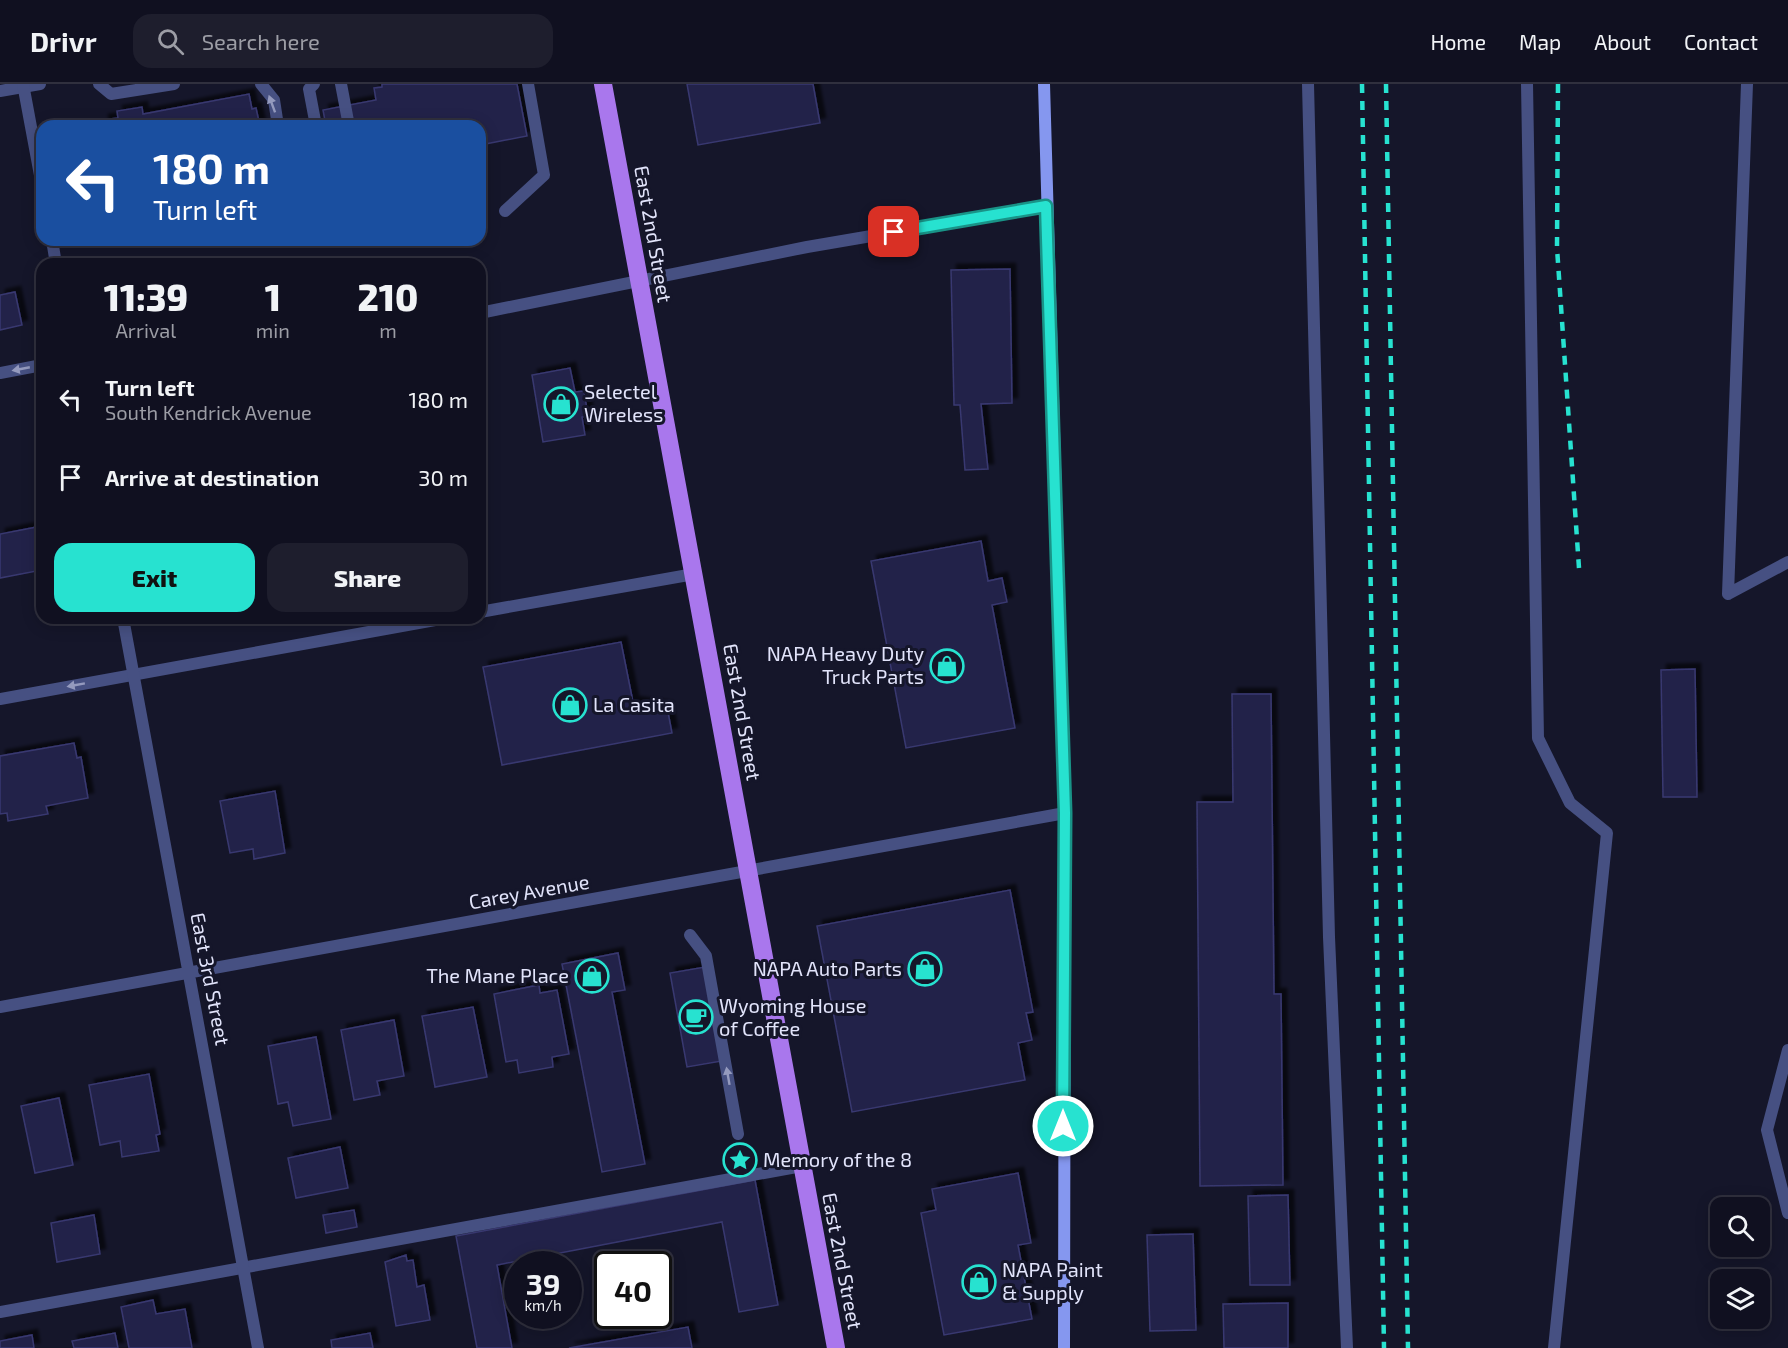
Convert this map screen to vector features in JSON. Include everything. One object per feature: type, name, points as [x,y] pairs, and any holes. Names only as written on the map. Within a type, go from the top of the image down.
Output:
[{"type":"main road","name":"East 2nd Street","points":[[603,84],[836,1348]]},
{"type":"street","points":[[0,91],[23,85],[40,84]]},
{"type":"street","points":[[99,84],[111,94],[174,84]]},
{"type":"street","points":[[261,84],[274,100],[277,120]]},
{"type":"street","points":[[314,84],[309,89],[315,120]]},
{"type":"street","points":[[341,84],[348,120]]},
{"type":"street","points":[[505,211],[544,175],[528,84]]},
{"type":"street","points":[[1044,84],[1065,813],[1064,1348]]},
{"type":"street","points":[[1308,84],[1329,937],[1347,1348]]},
{"type":"street","points":[[1527,84],[1538,738],[1570,803],[1607,832],[1554,1348]]},
{"type":"street","points":[[1747,84],[1728,594],[1788,562]]},
{"type":"street","points":[[23,85],[36,154]]},
{"type":"street","points":[[486,312],[807,247],[1046,206]]},
{"type":"street","points":[[0,373],[36,366]]},
{"type":"street","points":[[486,611],[694,574]]},
{"type":"street","name":"East 3rd Street","points":[[124,624],[258,1348]]},
{"type":"street","points":[[0,699],[412,624]]},
{"type":"street","name":"Carey Avenue","points":[[0,1007],[1065,813]]},
{"type":"street","points":[[690,935],[706,956],[738,1134]]},
{"type":"street","points":[[1788,1050],[1767,1130],[1788,1213]]},
{"type":"street","points":[[0,1312],[802,1166]]},
{"type":"building","points":[[382,84],[517,84],[527,136],[486,144],[486,120],[325,120],[323,110],[376,100],[374,88],[382,87]]},
{"type":"building","points":[[687,84],[813,84],[820,123],[698,145]]},
{"type":"building","points":[[249,94],[252,109],[256,108],[259,120],[103,120],[118,118],[117,111],[142,107],[143,114]]},
{"type":"building","points":[[1010,269],[1012,403],[981,404],[988,469],[965,470],[960,405],[954,405],[951,270]]},
{"type":"building","points":[[15,292],[22,325],[0,330],[0,295]]},
{"type":"building","name":"Selectel Wireless","points":[[570,368],[575,392],[584,391],[588,416],[582,417],[585,435],[543,442],[532,375]]},
{"type":"building","points":[[36,527],[36,571],[0,578],[0,534]]},
{"type":"building","name":"NAPA Heavy Duty Truck Parts","points":[[981,541],[988,581],[1002,578],[1007,602],[992,605],[1015,728],[906,748],[871,561]]},
{"type":"building","name":"La Casita","points":[[621,642],[633,702],[667,707],[672,733],[502,765],[483,667]]},
{"type":"building","points":[[1695,669],[1697,797],[1663,797],[1661,670]]},
{"type":"building","points":[[1232,694],[1271,694],[1274,994],[1281,994],[1283,1185],[1200,1186],[1197,802],[1233,802]]},
{"type":"building","points":[[74,743],[77,758],[81,757],[88,798],[46,806],[48,814],[8,821],[7,813],[0,814],[0,756]]},
{"type":"building","points":[[275,791],[285,853],[254,859],[253,849],[230,853],[220,801]]},
{"type":"building","name":"NAPA Auto Parts","points":[[1010,890],[1033,1012],[1026,1013],[1032,1040],[1018,1043],[1025,1080],[852,1112],[817,926]]},
{"type":"building","points":[[618,953],[625,990],[612,992],[645,1164],[602,1172],[562,964]]},
{"type":"building","name":"Wyoming House of Coffee","points":[[705,967],[722,1061],[687,1067],[670,973]]},
{"type":"building","points":[[539,985],[540,993],[557,990],[569,1054],[552,1057],[553,1067],[519,1073],[517,1060],[506,1062],[494,994]]},
{"type":"building","points":[[473,1007],[487,1077],[435,1087],[422,1016]]},
{"type":"building","points":[[394,1020],[404,1076],[377,1081],[380,1095],[354,1100],[341,1030]]},
{"type":"building","points":[[316,1037],[331,1119],[293,1126],[288,1102],[278,1104],[268,1046]]},
{"type":"building","points":[[149,1074],[160,1134],[156,1135],[159,1151],[122,1157],[120,1141],[100,1145],[89,1085]]},
{"type":"building","points":[[59,1098],[73,1165],[35,1173],[21,1106]]},
{"type":"building","points":[[340,1147],[348,1188],[296,1198],[288,1158]]},
{"type":"building","name":"NAPA Paint & Supply","points":[[1018,1173],[1031,1243],[1018,1245],[1032,1319],[944,1335],[921,1213],[936,1210],[932,1189]]},
{"type":"building","points":[[755,1180],[778,1305],[739,1312],[722,1222],[570,1251],[504,1251],[504,1264],[497,1265],[504,1304],[504,1329],[509,1329],[512,1348],[477,1348],[456,1236]]},
{"type":"building","points":[[1288,1195],[1290,1285],[1250,1285],[1248,1196]]},
{"type":"building","points":[[354,1210],[357,1227],[326,1233],[323,1215]]},
{"type":"building","points":[[94,1215],[100,1254],[57,1262],[51,1223]]},
{"type":"building","points":[[1193,1234],[1196,1330],[1150,1331],[1147,1235]]},
{"type":"building","points":[[406,1255],[407,1261],[413,1260],[417,1287],[424,1285],[430,1320],[396,1326],[385,1262]]},
{"type":"building","points":[[153,1300],[156,1314],[185,1309],[192,1348],[129,1348],[121,1307]]},
{"type":"building","points":[[1288,1303],[1288,1348],[1224,1348],[1223,1304]]},
{"type":"building","points":[[688,1327],[692,1348],[569,1348]]},
{"type":"building","points":[[115,1333],[118,1348],[74,1348],[72,1341]]},
{"type":"building","points":[[370,1333],[373,1348],[332,1348],[331,1340]]},
{"type":"building","points":[[32,1335],[34,1348],[0,1348],[0,1341]]},
{"type":"railway","points":[[1362,84],[1384,1348]]},
{"type":"railway","points":[[1386,84],[1408,1348]]},
{"type":"railway","points":[[1558,84],[1557,248],[1579,568]]},
{"type":"place","name":"Selectel Wireless","points":[[561,404]]},
{"type":"place","name":"NAPA Heavy Duty Truck Parts","points":[[947,666]]},
{"type":"place","name":"La Casita","points":[[570,705]]},
{"type":"place","name":"NAPA Auto Parts","points":[[925,969]]},
{"type":"place","name":"The Mane Place","points":[[592,976]]},
{"type":"place","name":"Wyoming House of Coffee","points":[[696,1017]]},
{"type":"place","name":"Memory of the 8","points":[[740,1160]]},
{"type":"place","name":"NAPA Paint & Supply","points":[[979,1282]]},
{"type":"route","points":[[894,232],[1046,206],[1065,813],[1063,1126]]}]
